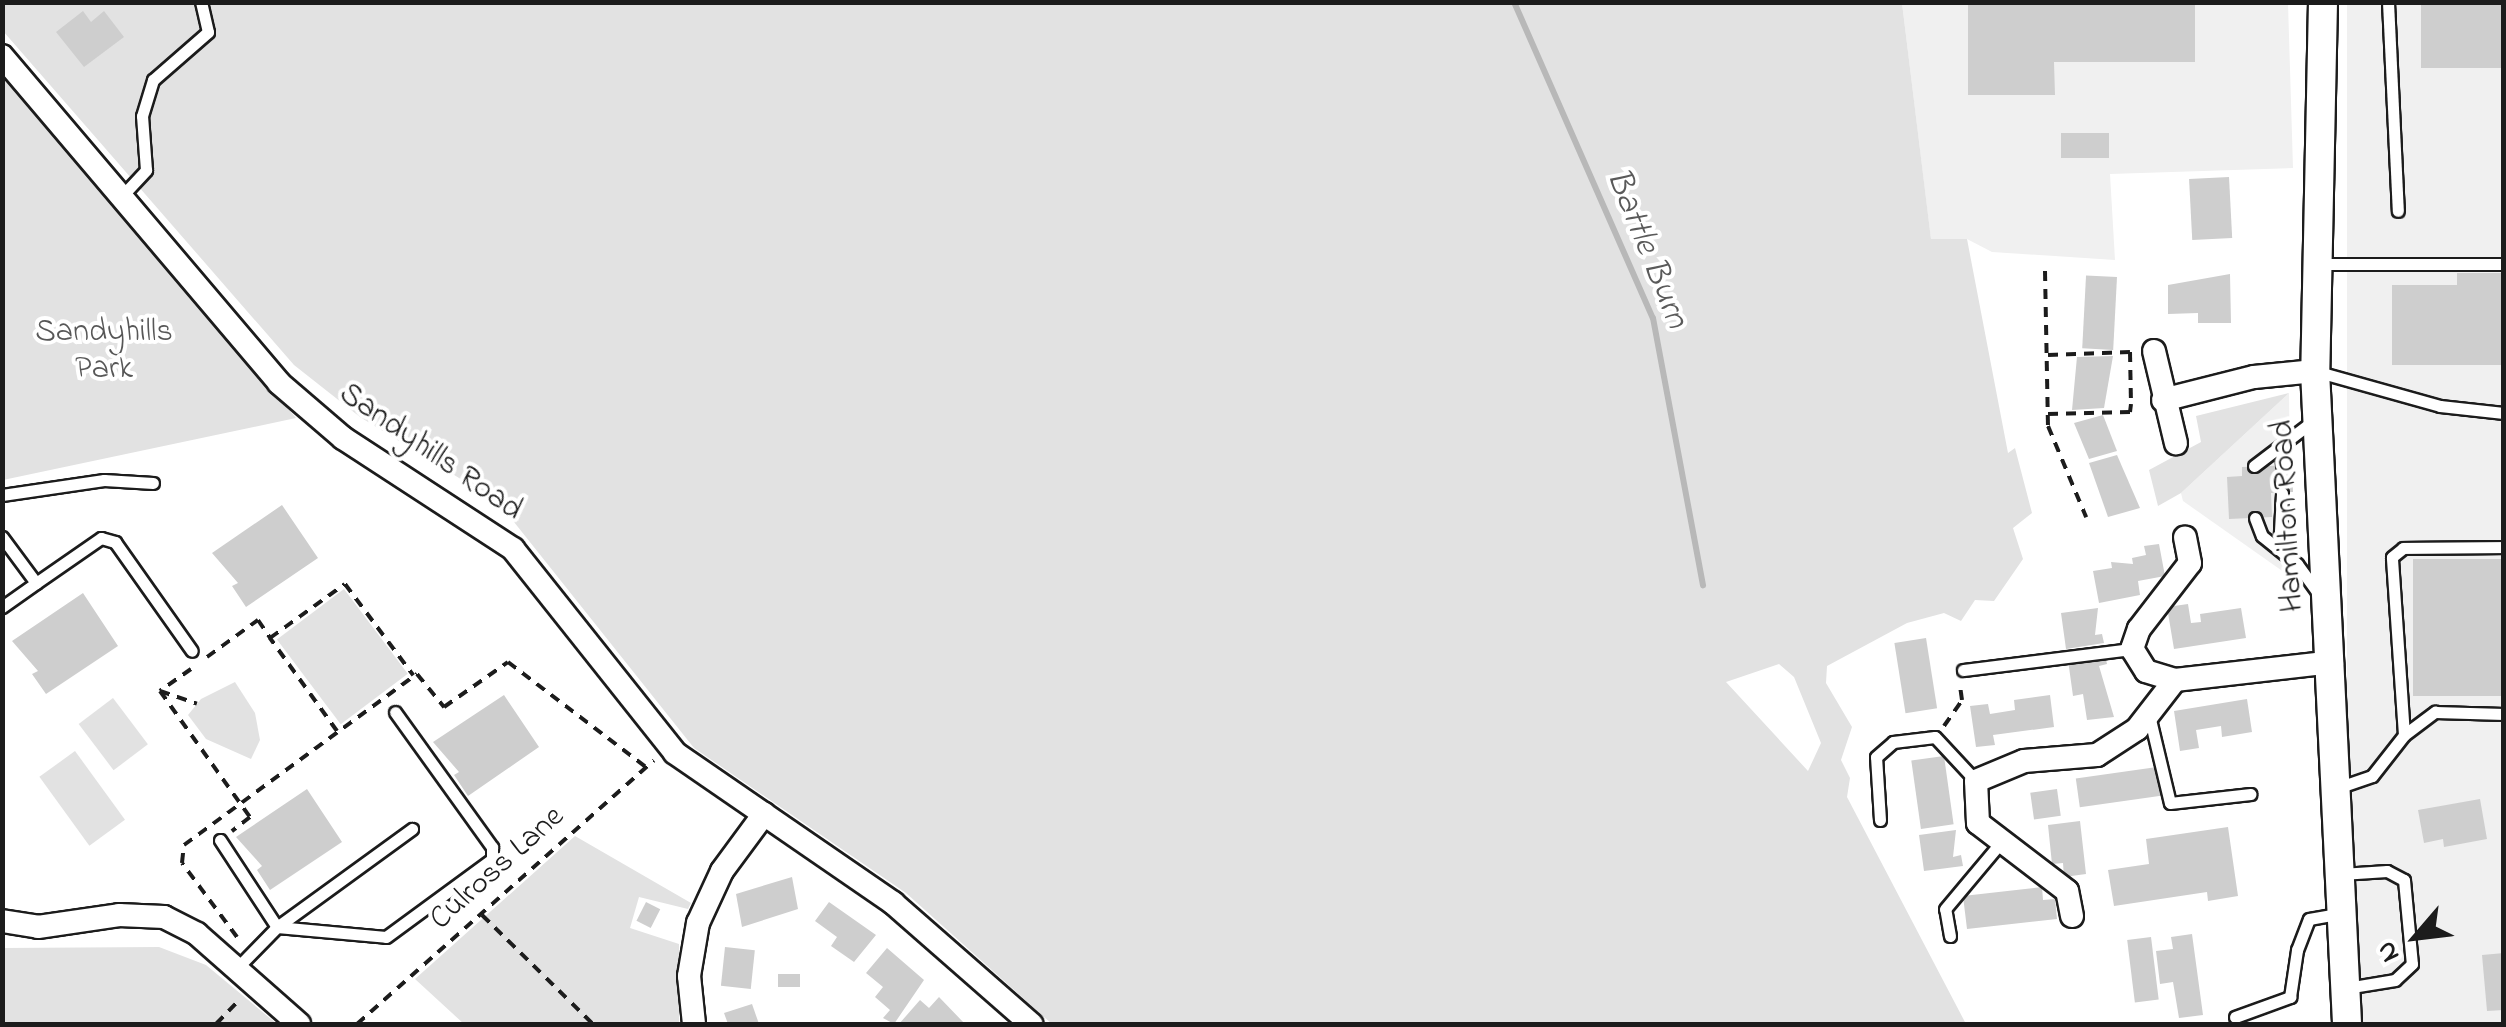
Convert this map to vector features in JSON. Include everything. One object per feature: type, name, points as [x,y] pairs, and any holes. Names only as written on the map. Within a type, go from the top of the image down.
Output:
[{"type":"street","name":"Hamilton Road","points":[[2323,2],[2315,371],[2348,1024]]},
{"type":"street","name":"Sandyhills Road","points":[[2,56],[279,383],[343,438],[513,549],[669,747],[894,903],[1030,1024]]},
{"type":"street","points":[[2154,351],[2176,443]]},
{"type":"street","points":[[2163,400],[2254,377],[2315,371]]},
{"type":"street","points":[[2185,536],[2190,563],[2139,629],[2132,649],[2146,672],[2175,680],[2332,662]]},
{"type":"street","points":[[2072,916],[2067,891],[1978,823],[1976,782],[2024,761],[2097,755],[2137,728],[2175,680]]},
{"type":"street","points":[[694,1024],[689,976],[698,923],[722,870],[764,814]]},
{"type":"street","points":[[2,922],[38,927],[119,915],[164,917],[197,934],[246,970],[299,1024]]},
{"type":"lane","points":[[121,196],[146,170],[142,116],[153,80],[208,32],[202,2]]},
{"type":"lane","points":[[2388,2],[2398,211]]},
{"type":"lane","points":[[2318,264],[2504,264]]},
{"type":"lane","points":[[2315,371],[2440,406],[2504,413]]},
{"type":"lane","points":[[2254,466],[2318,417]]},
{"type":"lane","points":[[2281,446],[2282,465]]},
{"type":"lane","points":[[2,495],[104,480],[153,483]]},
{"type":"lane","points":[[2279,548],[2282,493]]},
{"type":"lane","points":[[2255,518],[2262,536],[2279,548],[2330,610]]},
{"type":"lane","points":[[2,537],[36,583]]},
{"type":"lane","points":[[2,607],[101,538],[115,542],[192,652]]},
{"type":"lane","points":[[2404,735],[2392,557],[2403,548],[2504,547]]},
{"type":"lane","points":[[1963,670],[2132,649]]},
{"type":"lane","points":[[276,927],[386,937],[492,859],[492,847],[395,712]]},
{"type":"lane","points":[[2149,712],[2170,803],[2250,794]]},
{"type":"lane","points":[[2337,788],[2372,776],[2404,735],[2435,712],[2504,714]]},
{"type":"lane","points":[[1880,820],[1876,758],[1894,742],[1935,737],[1976,782]]},
{"type":"lane","points":[[246,970],[276,927],[412,828]]},
{"type":"lane","points":[[220,840],[276,927]]},
{"type":"lane","points":[[1950,936],[1945,909],[2003,840]]},
{"type":"lane","points":[[2341,874],[2387,871],[2404,880],[2412,964],[2395,980],[2346,988]]},
{"type":"lane","points":[[2235,1017],[2290,997],[2296,950],[2309,919],[2342,913]]},
{"type":"path","points":[[2045,271],[2048,414],[2086,518]]},
{"type":"path","points":[[2048,354],[2130,352],[2131,387],[2130,412],[2048,414]]},
{"type":"path","points":[[270,638],[346,584],[414,676],[444,707],[508,662],[646,768]]},
{"type":"path","points":[[160,691],[258,620],[336,730]]},
{"type":"path","points":[[1935,737],[1962,700],[1958,671],[1963,670]]},
{"type":"path","points":[[216,1024],[246,970],[182,862],[184,845],[196,830],[414,676]]},
{"type":"path","points":[[160,691],[197,704]]},
{"type":"path","points":[[160,691],[250,817],[220,840]]},
{"type":"path","name":"Culross Lane","points":[[357,1024],[669,747]]},
{"type":"path","points":[[481,914],[592,1024]]},
{"type":"shaded area","points":[[1902,3],[2288,3],[2293,168],[2110,174],[2115,260],[1992,252],[1967,239],[1931,240]]},
{"type":"shaded area","points":[[2347,3],[2503,3],[2503,1024],[2347,1024]]},
{"type":"shaded area","points":[[2289,393],[2291,577],[2183,501],[2181,493]]},
{"type":"green space","points":[[2,3],[1902,3],[1931,239],[1967,239],[2008,453],[2015,448],[2032,513],[2013,528],[2023,559],[1994,601],[1975,600],[1961,621],[1944,613],[1907,623],[1827,666],[1826,683],[1852,727],[1841,760],[1850,778],[1847,797],[1966,1024],[1052,1024],[906,893],[694,748],[498,502],[360,417],[294,365],[3,31]],"holes":[[[1779,664],[1794,677],[1821,743],[1808,771],[1726,682]]]},
{"type":"green space","name":"Sandyhills Park","points":[[3,77],[296,418],[3,480]]},
{"type":"green space","points":[[2289,393],[2181,493],[2158,506],[2149,470],[2201,442],[2196,416]]},
{"type":"green space","points":[[344,589],[408,674],[341,724],[277,640]]},
{"type":"green space","points":[[235,682],[255,713],[260,740],[251,759],[206,739],[188,715],[201,699]]},
{"type":"green space","points":[[113,698],[148,744],[114,770],[79,724]]},
{"type":"green space","points":[[75,751],[125,820],[89,846],[39,777]]},
{"type":"green space","points":[[575,836],[691,903],[688,909],[639,897],[630,928],[679,944],[679,1024],[464,1024],[415,979]]},
{"type":"green space","points":[[159,947],[206,965],[277,1024],[3,1024],[3,948]]},
{"type":"building","points":[[1968,2],[2195,2],[2195,62],[2054,62],[2055,95],[1968,95]]},
{"type":"building","points":[[2421,2],[2504,2],[2504,68],[2421,68]]},
{"type":"building","points":[[83,11],[91,22],[104,11],[124,37],[84,67],[56,32]]},
{"type":"building","points":[[2061,133],[2109,133],[2109,158],[2061,158]]},
{"type":"building","points":[[2229,177],[2232,238],[2192,240],[2189,179]]},
{"type":"building","points":[[2457,273],[2504,273],[2504,365],[2392,365],[2392,285],[2457,285]]},
{"type":"building","points":[[2230,274],[2231,323],[2198,323],[2198,313],[2168,314],[2168,285]]},
{"type":"building","points":[[2086,275],[2117,277],[2113,350],[2082,348]]},
{"type":"building","points":[[2113,356],[2104,408],[2072,410],[2077,357]]},
{"type":"building","points":[[2103,415],[2117,451],[2089,459],[2074,423]]},
{"type":"building","points":[[2117,455],[2140,508],[2108,517],[2089,463]]},
{"type":"building","points":[[2292,465],[2293,492],[2271,493],[2272,517],[2229,519],[2227,477],[2242,476],[2242,467]]},
{"type":"building","points":[[282,505],[318,558],[246,607],[232,586],[238,583],[212,553]]},
{"type":"building","points":[[2159,544],[2165,576],[2138,581],[2140,595],[2099,603],[2093,571],[2112,568],[2111,562],[2133,564],[2132,558],[2146,555],[2144,546]]},
{"type":"building","points":[[2413,559],[2504,559],[2504,696],[2413,696]]},
{"type":"building","points":[[83,593],[118,646],[46,694],[32,674],[38,671],[12,641]]},
{"type":"building","points":[[2188,604],[2191,623],[2201,622],[2200,614],[2241,608],[2246,638],[2174,649],[2167,607]]},
{"type":"building","points":[[2098,608],[2095,635],[2102,634],[2104,643],[2066,649],[2061,613]]},
{"type":"building","points":[[1926,638],[1937,708],[1906,713],[1894,643]]},
{"type":"building","points":[[2105,655],[2107,664],[2099,666],[2114,717],[2087,720],[2083,694],[2073,696],[2068,660]]},
{"type":"building","points":[[504,695],[539,747],[468,796],[454,775],[459,772],[433,742]]},
{"type":"building","points":[[2050,695],[2054,727],[1993,735],[1995,745],[1976,747],[1970,706],[1988,704],[1990,714],[2015,710],[2014,700]]},
{"type":"building","points":[[2247,699],[2252,732],[2222,737],[2221,726],[2196,730],[2199,748],[2180,751],[2174,711]]},
{"type":"building","points":[[1944,756],[1954,824],[1921,829],[1911,761]]},
{"type":"building","points":[[2157,767],[2161,796],[2080,807],[2076,778]]},
{"type":"building","points":[[307,789],[342,842],[270,890],[257,870],[262,866],[236,837]]},
{"type":"building","points":[[2057,789],[2061,816],[2034,819],[2030,793]]},
{"type":"building","points":[[2480,799],[2487,839],[2444,847],[2443,839],[2424,843],[2418,810]]},
{"type":"building","points":[[2080,821],[2086,874],[2064,877],[2063,863],[2052,864],[2048,825]]},
{"type":"building","points":[[2228,827],[2238,896],[2208,901],[2207,892],[2114,906],[2108,870],[2149,864],[2146,839]]},
{"type":"building","points":[[1956,830],[1953,857],[1961,855],[1963,866],[1924,871],[1919,835]]},
{"type":"building","points":[[792,877],[798,909],[742,927],[736,894]]},
{"type":"building","points":[[2042,887],[2043,900],[2055,899],[2057,919],[1967,929],[1963,896]]},
{"type":"building","points":[[646,902],[660,909],[651,928],[636,921]]},
{"type":"building","points":[[829,902],[876,935],[854,962],[831,946],[837,937],[815,921]]},
{"type":"building","points":[[2192,934],[2203,1015],[2179,1018],[2173,982],[2160,984],[2156,951],[2173,949],[2171,937]]},
{"type":"building","points":[[2151,937],[2159,1000],[2135,1002],[2127,940]]},
{"type":"building","points":[[725,947],[755,950],[751,989],[721,986]]},
{"type":"building","points":[[887,948],[924,980],[894,1024],[883,1018],[890,1010],[875,997],[883,987],[866,973]]},
{"type":"building","points":[[2504,953],[2504,1010],[2487,1011],[2482,955]]},
{"type":"building","points":[[778,974],[800,974],[800,987],[778,987]]},
{"type":"building","points":[[939,997],[965,1024],[899,1024],[920,1000],[929,1008]]},
{"type":"building","points":[[752,1004],[759,1024],[728,1024],[724,1013]]},
{"type":"waterway","name":"Battle Burn","points":[[1514,2],[1653,318],[1703,585]]}]
